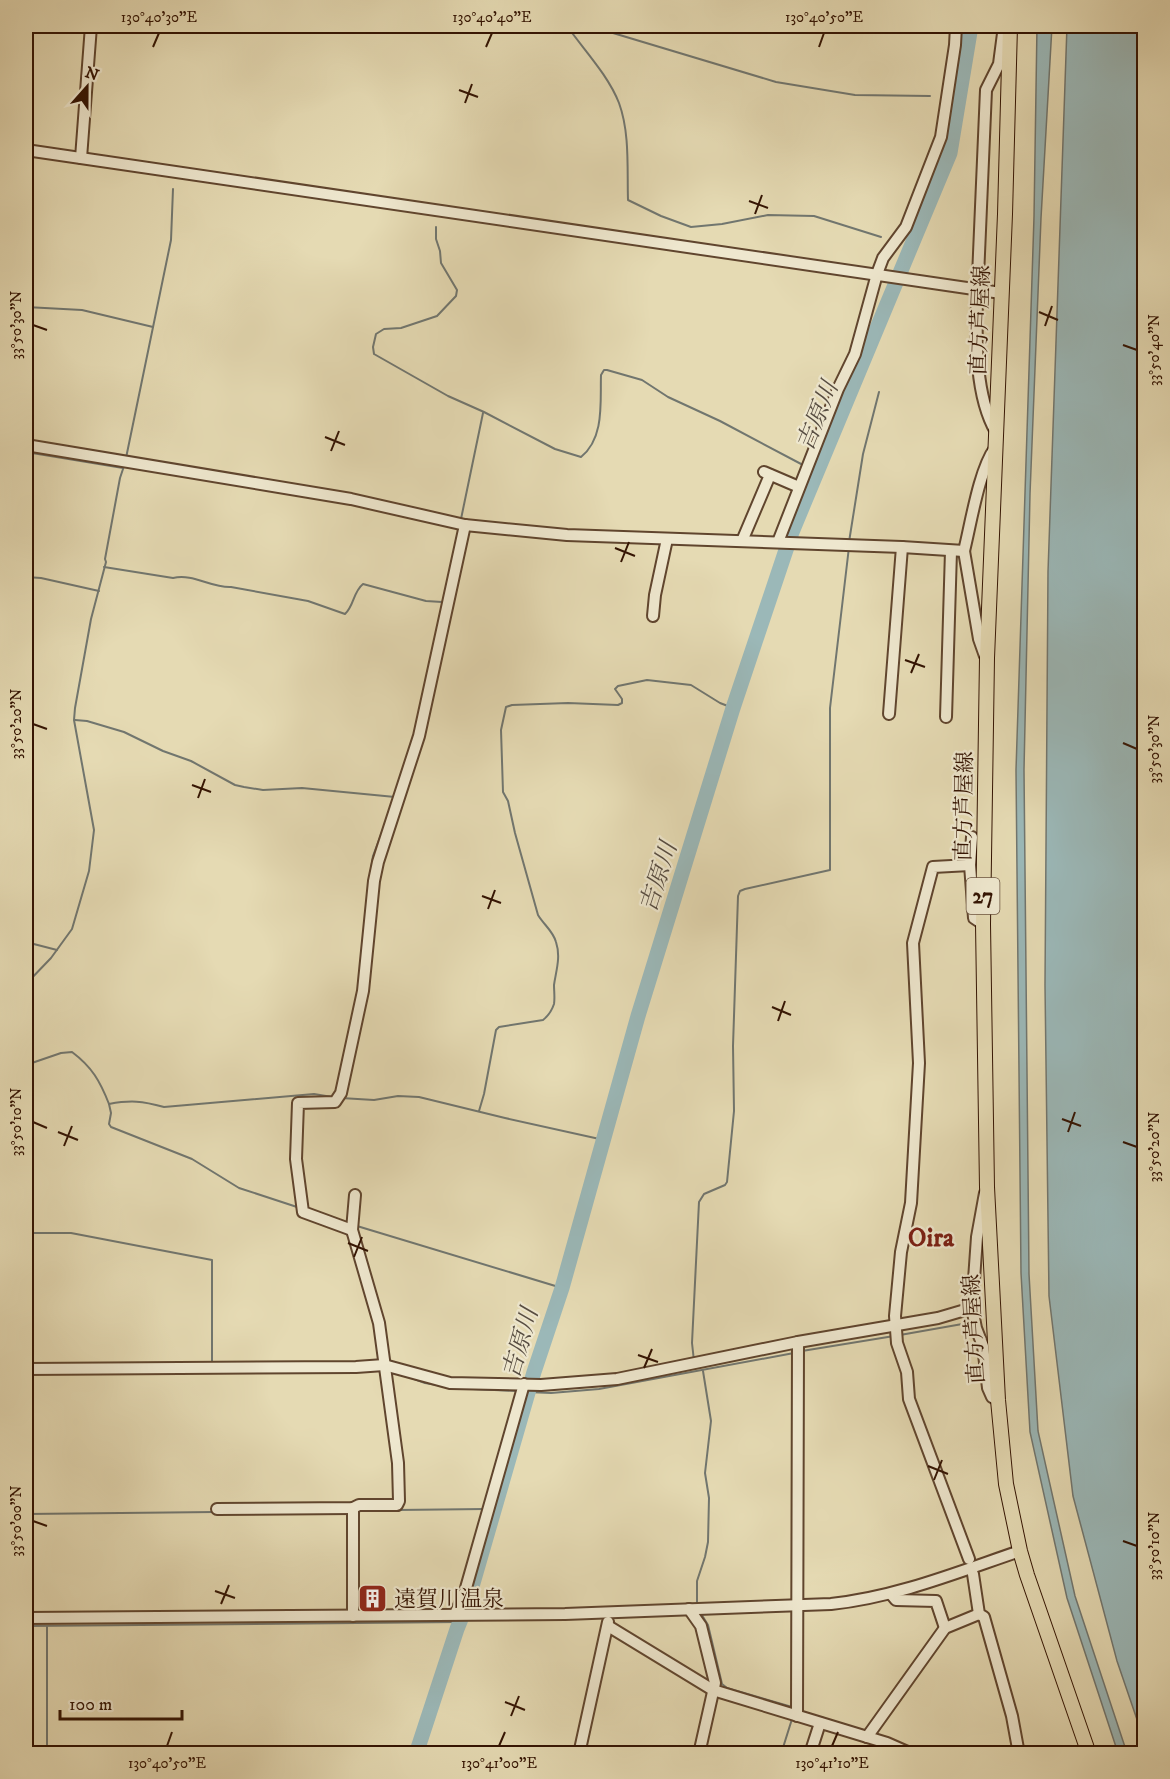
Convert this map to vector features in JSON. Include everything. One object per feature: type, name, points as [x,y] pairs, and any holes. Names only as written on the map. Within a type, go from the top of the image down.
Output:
[{"type":"main road","name":"直方芦屋線","points":[[1010,26],[987,658],[982,924],[987,1187],[998,1400],[1006,1484],[1020,1551],[1089,1754]]},
{"type":"street","points":[[81,158],[91,26]]},
{"type":"street","points":[[778,542],[855,354],[889,247],[906,227],[941,137],[956,26]]},
{"type":"street","points":[[978,277],[986,90],[999,64],[1004,26]]},
{"type":"street","points":[[26,150],[1001,293]]},
{"type":"street","points":[[977,299],[978,358],[985,408],[996,432]]},
{"type":"street","points":[[26,445],[351,500],[465,525],[567,535],[902,547],[964,552]]},
{"type":"street","points":[[987,658],[983,654],[979,639],[964,552],[982,479],[989,456],[995,448]]},
{"type":"street","points":[[742,541],[767,473],[799,487]]},
{"type":"street","points":[[352,1230],[303,1212],[296,1159],[298,1103],[335,1102],[341,1093],[363,991],[378,862],[419,736],[465,525]]},
{"type":"street","points":[[653,616],[667,539]]},
{"type":"street","points":[[889,714],[902,547]]},
{"type":"street","points":[[946,717],[951,551]]},
{"type":"street","points":[[972,837],[970,865],[974,918],[982,924]]},
{"type":"street","points":[[969,1559],[909,1399],[907,1372],[894,1326],[901,1252],[911,1203],[919,1063],[913,943],[933,867],[970,865]]},
{"type":"street","points":[[987,1187],[982,1198],[977,1237],[972,1308],[983,1346],[988,1388],[992,1397],[998,1400]]},
{"type":"street","points":[[217,1509],[353,1508],[359,1505],[396,1505],[399,1501],[398,1463],[379,1323],[352,1230],[356,1195]]},
{"type":"street","points":[[26,1368],[384,1365],[450,1383],[541,1385],[617,1379],[798,1342],[938,1318],[972,1308]]},
{"type":"street","points":[[797,1716],[798,1342]]},
{"type":"street","points":[[455,1614],[464,1594],[524,1384]]},
{"type":"street","points":[[353,1508],[353,1616]]},
{"type":"street","points":[[26,1618],[606,1612],[796,1605],[861,1600],[891,1594],[1020,1551]]},
{"type":"street","points":[[973,1574],[979,1614],[984,1617],[1012,1716],[1019,1754]]},
{"type":"street","points":[[891,1594],[896,1600],[936,1601],[945,1628]]},
{"type":"street","points":[[689,1609],[701,1626],[715,1683],[699,1754]]},
{"type":"street","points":[[579,1754],[608,1626],[606,1612]]},
{"type":"street","points":[[867,1737],[945,1628],[979,1614]]},
{"type":"street","points":[[608,1626],[713,1690],[867,1737],[912,1754]]},
{"type":"street","points":[[810,1754],[820,1723]]},
{"type":"water","points":[[1037,26],[1052,26],[1041,218],[1030,494],[1024,770],[1029,1274],[1038,1431],[1075,1596],[1127,1753],[1118,1753],[1067,1598],[1030,1432],[1021,1273],[1016,770],[1034,217]]},
{"type":"water","points":[[1067,26],[1144,26],[1144,1740],[1117,1661],[1073,1496],[1049,1296],[1045,985],[1048,572]]},
{"type":"waterway","points":[[567,26],[602,73],[619,103],[625,126],[628,200],[691,227],[722,224],[768,215],[814,216],[881,237]]},
{"type":"waterway","name":"吉原川","points":[[416,1754],[467,1604],[534,1372],[562,1288],[638,1016],[733,708],[792,532],[950,153],[971,26]]},
{"type":"waterway","points":[[603,30],[776,82],[855,95],[930,96]]},
{"type":"waterway","points":[[126,458],[171,240],[173,189]]},
{"type":"waterway","points":[[436,227],[441,263],[457,290],[456,296],[437,316],[401,328],[384,329],[376,334],[374,354],[448,396],[555,449],[581,457],[589,449],[598,430],[601,375],[604,370],[607,370],[642,380],[668,397],[720,421],[803,465]]},
{"type":"waterway","name":"吉原川","points":[[905,245],[910,247]]},
{"type":"waterway","points":[[26,307],[82,310],[153,327]]},
{"type":"waterway","points":[[849,542],[863,454],[879,392]]},
{"type":"waterway","points":[[461,519],[483,413]]},
{"type":"waterway","points":[[26,452],[123,468]]},
{"type":"waterway","points":[[26,984],[51,958],[72,929],[89,871],[94,830],[74,720],[75,708],[91,619],[106,562],[124,466]]},
{"type":"waterway","points":[[456,543],[459,528]]},
{"type":"waterway","points":[[694,1361],[692,1343],[699,1202],[704,1194],[727,1182],[734,1111],[733,1046],[738,896],[740,891],[745,889],[830,870],[830,708],[849,547]]},
{"type":"waterway","points":[[104,567],[173,578],[188,577],[224,587],[308,601],[345,614],[363,584],[426,601],[442,602],[445,598]]},
{"type":"waterway","points":[[26,577],[41,578],[99,591]]},
{"type":"waterway","points":[[479,1111],[496,1030],[499,1027],[543,1020],[547,1017],[554,1004],[558,959],[555,938],[538,915],[508,801],[503,792],[501,730],[506,707],[568,703],[618,705],[622,703],[615,689],[618,686],[647,680],[691,685],[720,703],[733,708]]},
{"type":"waterway","points":[[75,720],[87,721],[124,732],[163,751],[191,761],[235,785],[263,790],[302,788],[395,797],[394,799]]},
{"type":"waterway","points":[[370,876],[373,856],[385,824]]},
{"type":"waterway","points":[[26,942],[57,950]]},
{"type":"waterway","points":[[26,1065],[61,1053],[72,1052],[95,1075],[109,1104],[137,1102],[164,1107],[314,1094],[332,1097]]},
{"type":"waterway","points":[[341,1098],[374,1100],[398,1096],[419,1097],[604,1140]]},
{"type":"waterway","points":[[109,1104],[111,1127],[192,1159],[239,1188],[297,1207]]},
{"type":"waterway","points":[[357,1226],[562,1288]]},
{"type":"waterway","points":[[26,1233],[71,1233],[212,1260],[212,1365]]},
{"type":"waterway","points":[[900,1335],[968,1323]]},
{"type":"waterway","points":[[802,1351],[894,1336]]},
{"type":"waterway","points":[[527,1392],[551,1393],[599,1389],[794,1353]]},
{"type":"waterway","points":[[697,1604],[697,1581],[708,1542],[709,1498],[705,1473],[711,1421],[703,1371]]},
{"type":"waterway","points":[[406,1376],[425,1383],[443,1386]]},
{"type":"waterway","points":[[473,1389],[518,1391]]},
{"type":"waterway","points":[[397,1510],[485,1509]]},
{"type":"waterway","points":[[358,1511],[380,1510]]},
{"type":"waterway","points":[[26,1514],[215,1512]]},
{"type":"waterway","points":[[700,1612],[708,1625],[722,1684],[727,1688],[792,1707]]},
{"type":"waterway","points":[[26,1626],[460,1622]]},
{"type":"waterway","points":[[47,1627],[47,1754]]},
{"type":"waterway","points":[[781,1754],[792,1719]]},
{"type":"place","name":"遠賀川温泉","points":[[373,1598]]},
{"type":"district","name":"Oira","points":[[931,1237]]}]
